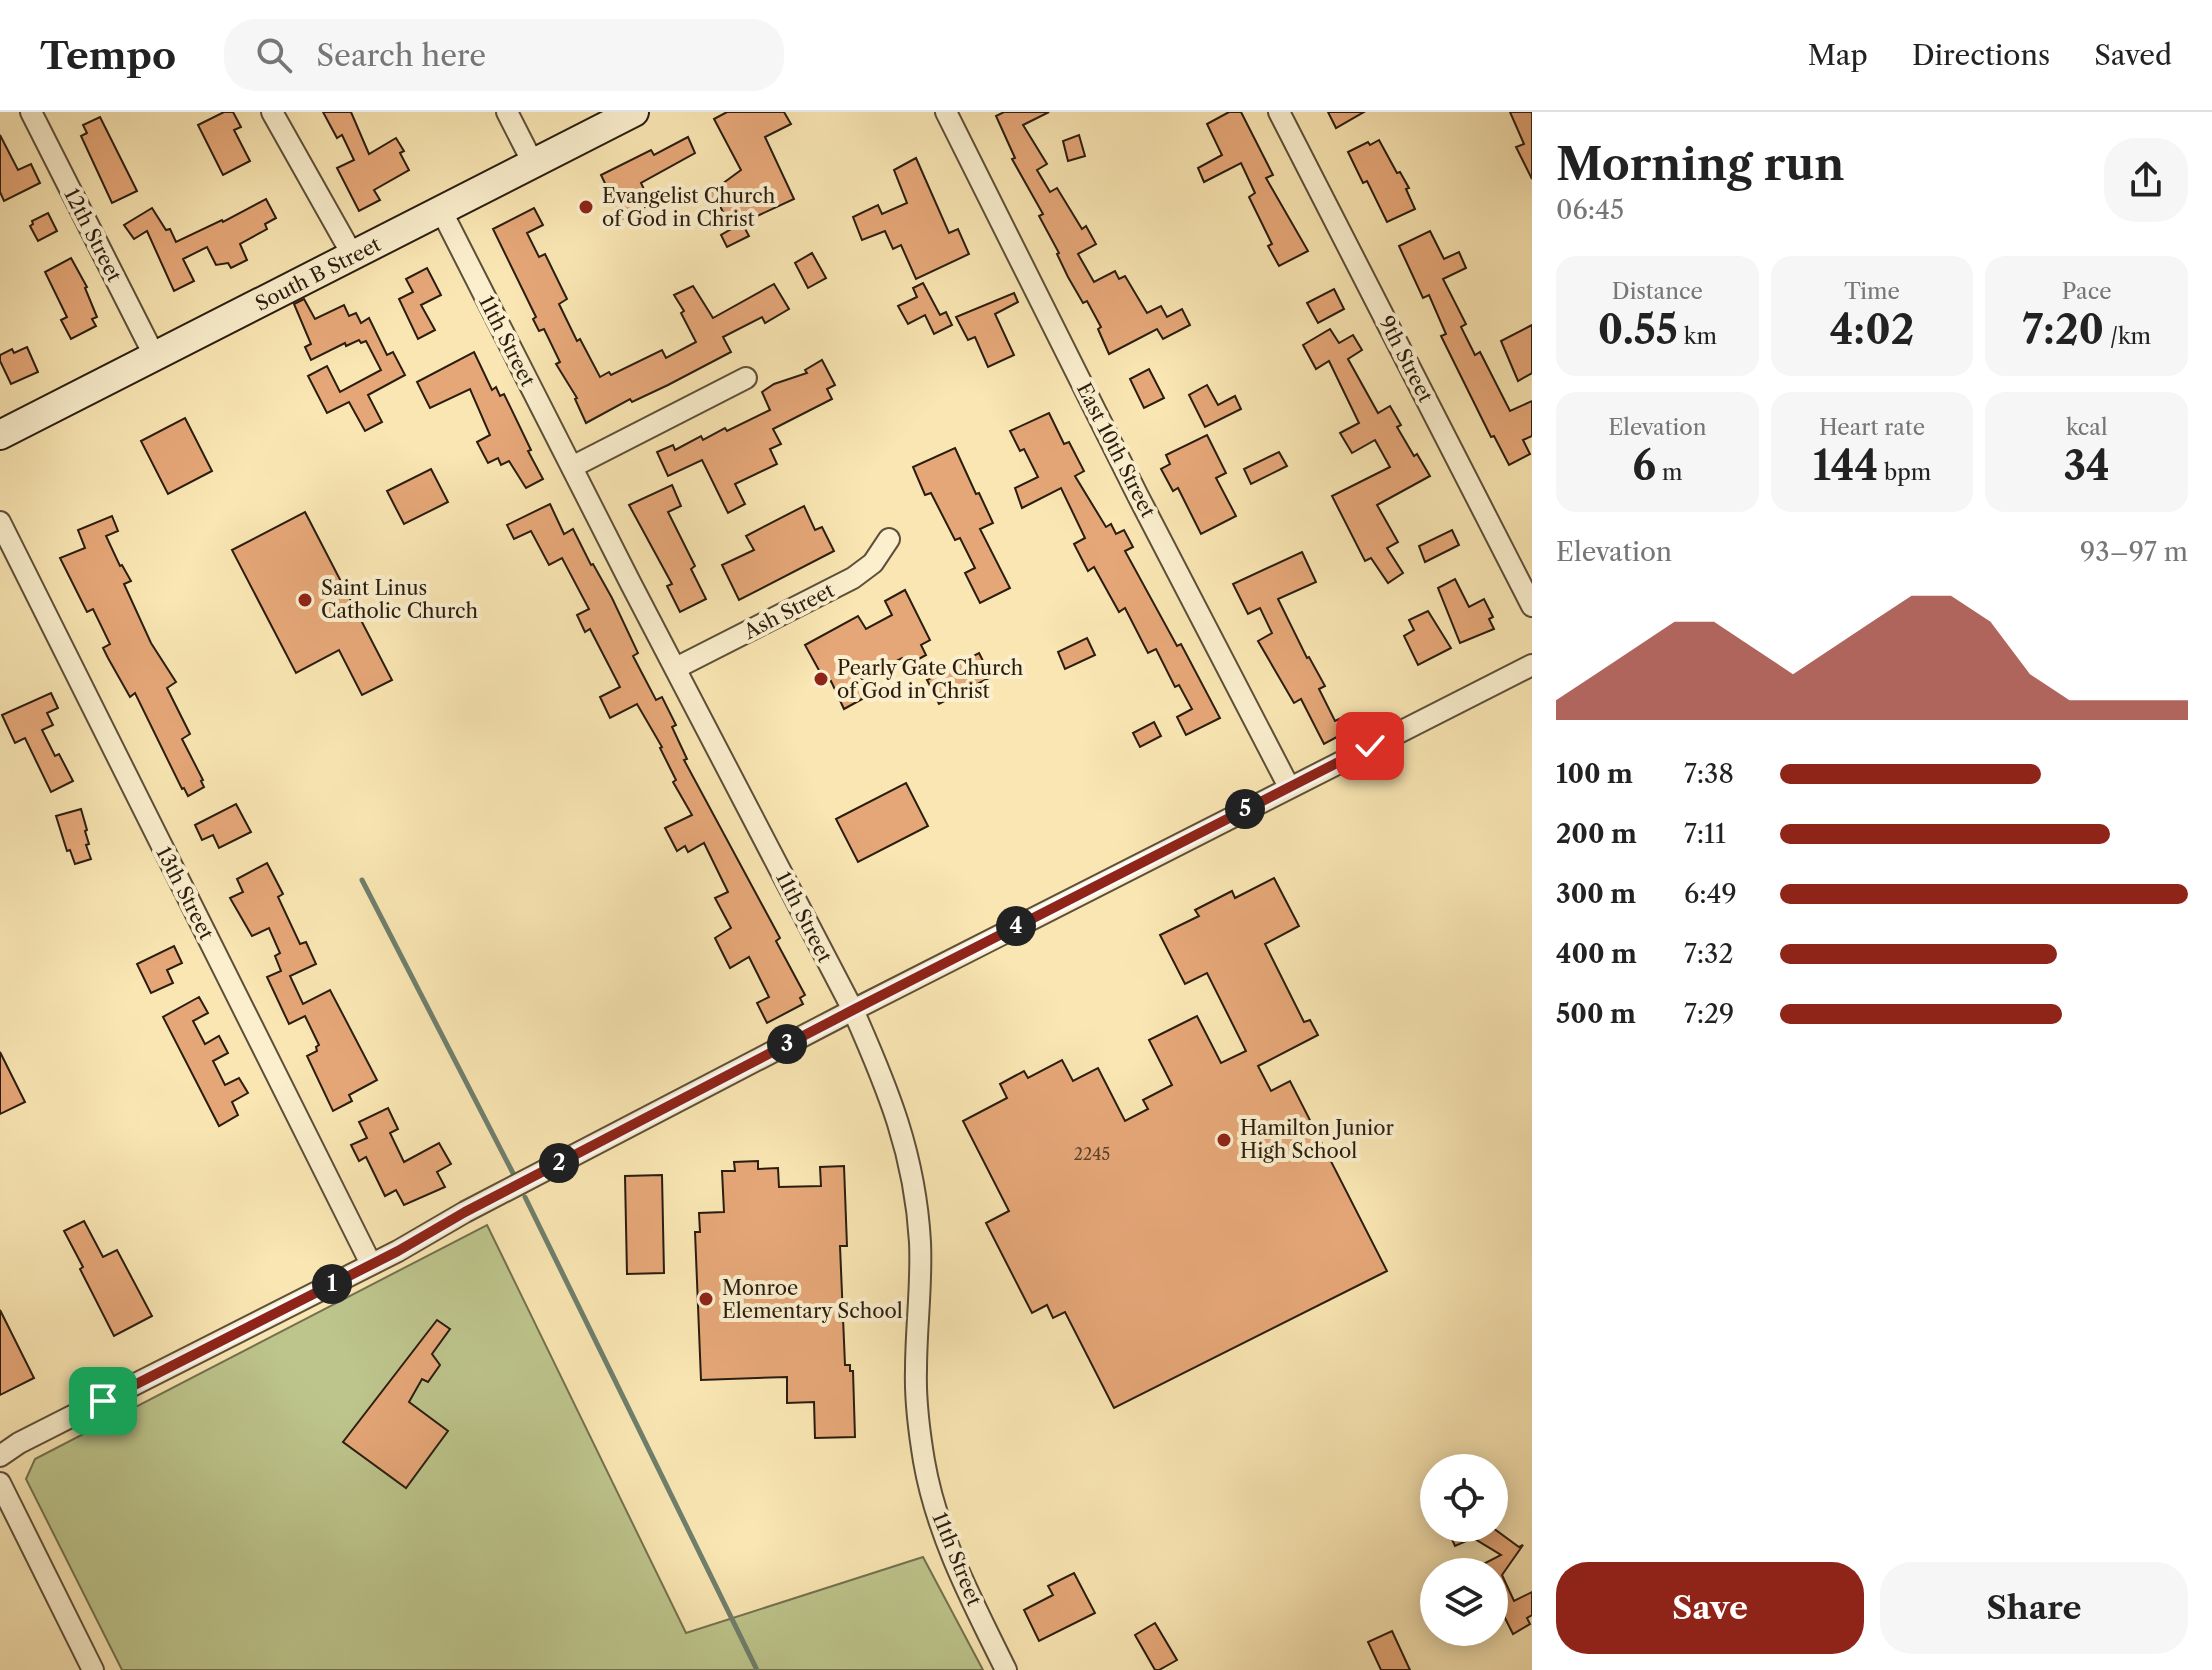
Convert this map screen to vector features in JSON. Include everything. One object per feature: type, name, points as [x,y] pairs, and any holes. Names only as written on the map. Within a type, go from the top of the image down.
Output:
[{"type":"street","name":"12th Street","points":[[31,112],[155,357]]},
{"type":"street","points":[[272,112],[353,256]]},
{"type":"street","points":[[507,112],[533,163]]},
{"type":"street","name":"South B Street","points":[[0,435],[634,112]]},
{"type":"street","name":"East 10th Street","points":[[946,112],[1138,496],[1289,787]]},
{"type":"street","name":"9th Street","points":[[1279,112],[1532,606]]},
{"type":"street","name":"11th Street","points":[[441,210],[853,1010],[885,1083],[901,1128],[913,1178],[920,1246],[915,1371],[917,1416],[930,1489],[961,1578],[1006,1670]]},
{"type":"street","points":[[572,467],[746,378]]},
{"type":"street","name":"13th Street","points":[[0,522],[371,1264]]},
{"type":"street","name":"Ash Street","points":[[676,668],[853,578],[873,563],[889,539]]},
{"type":"street","points":[[0,1456],[33,1436],[371,1264],[853,1010],[1532,665]]},
{"type":"street","points":[[0,1483],[93,1670]]},
{"type":"green space","points":[[487,1225],[686,1633],[923,1557],[983,1670],[122,1670],[26,1479],[35,1459]]},
{"type":"building","points":[[224,112],[233,112],[241,127],[234,130],[250,161],[223,175],[198,125]]},
{"type":"building","points":[[323,112],[351,112],[369,154],[396,138],[404,151],[400,153],[409,170],[374,190],[380,200],[359,211],[337,168],[354,160],[342,135],[337,138]]},
{"type":"building","points":[[727,112],[784,112],[791,124],[765,137],[794,199],[731,228],[719,204],[713,207],[707,195],[741,170],[714,119]]},
{"type":"building","points":[[1004,112],[1049,112],[1023,125],[1047,164],[1037,170],[1050,192],[1057,188],[1082,229],[1086,226],[1096,244],[1078,254],[1094,282],[1115,271],[1119,279],[1125,276],[1147,313],[1161,306],[1167,317],[1182,309],[1190,325],[1163,339],[1157,329],[1109,354],[1098,329],[1101,327],[1087,301],[1083,303],[1068,277],[1039,216],[1043,214],[1012,159],[1015,158],[996,116]]},
{"type":"building","points":[[1229,112],[1241,112],[1273,175],[1266,178],[1308,251],[1279,266],[1249,197],[1255,193],[1241,163],[1204,182],[1198,168],[1222,155],[1207,124]]},
{"type":"building","points":[[1328,112],[1364,112],[1336,128]]},
{"type":"building","points":[[1510,112],[1532,112],[1532,179],[1516,147],[1524,144]]},
{"type":"building","points":[[100,117],[137,191],[112,203],[81,136],[87,133],[83,125]]},
{"type":"building","points":[[0,135],[18,170],[31,164],[40,183],[4,201],[0,192]]},
{"type":"building","points":[[1079,135],[1085,156],[1068,161],[1063,141]]},
{"type":"building","points":[[688,137],[695,153],[641,183],[651,204],[622,219],[601,175],[651,150],[654,155]]},
{"type":"building","points":[[1379,140],[1409,188],[1406,189],[1415,209],[1387,222],[1367,181],[1363,183],[1348,152]]},
{"type":"building","points":[[916,158],[949,233],[958,229],[969,254],[916,279],[901,245],[893,249],[885,231],[862,240],[853,217],[878,205],[882,214],[907,203],[894,170]]},
{"type":"building","points":[[266,199],[276,218],[265,224],[267,229],[240,244],[247,260],[231,268],[228,263],[216,265],[207,247],[183,259],[194,281],[174,291],[147,231],[134,239],[124,225],[152,208],[166,230],[170,229],[176,242]]},
{"type":"building","points":[[534,208],[543,225],[527,233],[539,257],[545,254],[567,299],[559,304],[577,341],[580,339],[600,377],[609,372],[611,375],[662,350],[666,358],[696,342],[674,295],[693,286],[713,318],[774,284],[789,309],[765,323],[762,317],[723,337],[731,352],[586,423],[577,398],[556,364],[560,362],[544,329],[539,331],[533,319],[536,317],[493,229]]},
{"type":"building","points":[[48,213],[57,231],[38,241],[30,226],[32,221]]},
{"type":"building","points":[[742,223],[749,236],[727,247],[721,235]]},
{"type":"building","points":[[1430,231],[1444,259],[1459,252],[1466,268],[1443,279],[1466,324],[1461,327],[1475,355],[1480,352],[1510,411],[1532,401],[1532,436],[1523,440],[1530,454],[1509,465],[1494,436],[1491,437],[1441,336],[1446,334],[1429,295],[1423,298],[1399,246]]},
{"type":"building","points":[[812,253],[826,278],[808,288],[795,263]]},
{"type":"building","points":[[71,258],[87,287],[97,317],[92,319],[96,326],[71,339],[61,320],[67,317],[45,272]]},
{"type":"building","points":[[427,268],[441,295],[421,305],[435,330],[418,339],[399,299],[413,292],[406,279]]},
{"type":"building","points":[[923,283],[940,315],[946,312],[952,325],[934,334],[925,315],[908,324],[898,306],[917,297],[913,288]]},
{"type":"building","points":[[1334,289],[1344,309],[1318,323],[1307,303]]},
{"type":"building","points":[[1014,293],[1018,302],[995,314],[1014,355],[988,367],[975,337],[968,340],[956,317]]},
{"type":"building","points":[[304,299],[315,319],[344,305],[349,316],[356,313],[361,323],[369,318],[387,355],[393,352],[405,375],[368,395],[382,422],[365,431],[349,402],[327,413],[308,376],[327,366],[340,392],[381,370],[366,341],[361,343],[359,340],[346,346],[345,343],[311,360],[305,347],[311,344],[294,304]]},
{"type":"building","points":[[1532,325],[1532,373],[1518,381],[1501,341]]},
{"type":"building","points":[[1330,329],[1339,343],[1353,335],[1362,350],[1348,359],[1378,413],[1390,406],[1401,425],[1397,427],[1430,476],[1377,505],[1398,542],[1387,548],[1403,573],[1388,583],[1371,558],[1365,561],[1332,496],[1390,467],[1375,440],[1352,453],[1340,433],[1359,423],[1329,361],[1316,369],[1303,345]]},
{"type":"building","points":[[27,347],[38,372],[11,384],[0,355]]},
{"type":"building","points":[[474,352],[492,390],[496,387],[500,396],[504,394],[543,479],[526,488],[509,461],[501,465],[498,458],[488,463],[477,442],[490,435],[470,389],[430,408],[417,382]]},
{"type":"building","points":[[822,360],[835,385],[827,389],[832,399],[773,429],[781,444],[770,449],[777,464],[735,484],[745,504],[728,513],[702,460],[668,476],[657,452],[673,445],[675,450],[701,436],[703,440],[770,410],[762,392],[774,384],[807,373],[805,370]]},
{"type":"building","points":[[1149,369],[1164,398],[1144,408],[1130,379]]},
{"type":"building","points":[[1207,385],[1218,405],[1235,396],[1241,409],[1205,427],[1189,395]]},
{"type":"building","points":[[1049,413],[1064,444],[1069,442],[1084,471],[1075,476],[1106,527],[1111,524],[1116,534],[1124,530],[1133,547],[1125,551],[1177,646],[1181,644],[1220,718],[1186,735],[1177,717],[1192,709],[1179,685],[1175,687],[1156,649],[1148,653],[1125,608],[1119,612],[1094,567],[1088,571],[1074,544],[1085,538],[1061,488],[1022,508],[1015,488],[1038,477],[1024,449],[1020,451],[1010,431]]},
{"type":"building","points":[[185,418],[212,471],[168,494],[141,441]]},
{"type":"building","points":[[1207,435],[1226,473],[1216,478],[1236,516],[1201,534],[1178,488],[1173,491],[1161,469],[1170,464],[1166,455]]},
{"type":"building","points":[[955,448],[993,523],[980,529],[1010,588],[980,603],[965,573],[975,568],[960,538],[955,540],[931,493],[925,495],[913,467]]},
{"type":"building","points":[[1279,452],[1287,466],[1251,484],[1244,469]]},
{"type":"building","points":[[431,469],[448,502],[404,524],[387,491]]},
{"type":"building","points":[[672,485],[681,506],[668,512],[695,566],[691,569],[706,599],[680,612],[667,586],[672,584],[629,505]]},
{"type":"building","points":[[550,504],[564,534],[573,529],[612,598],[638,653],[633,656],[656,700],[662,697],[676,725],[672,727],[687,759],[684,760],[780,938],[776,941],[805,995],[800,998],[803,1004],[767,1023],[757,1003],[769,997],[749,957],[730,968],[715,938],[731,928],[715,898],[728,892],[704,843],[688,852],[685,846],[677,851],[665,828],[692,815],[673,782],[676,780],[662,747],[637,704],[610,718],[600,697],[620,687],[590,629],[585,632],[577,615],[589,609],[562,558],[549,565],[531,531],[514,539],[507,525]]},
{"type":"building","points":[[804,506],[815,530],[822,527],[834,551],[739,600],[722,565],[754,550],[746,536]]},
{"type":"building","name":"Saint Linus Catholic Church","points":[[305,512],[392,680],[362,695],[339,650],[296,673],[232,550]]},
{"type":"building","points":[[112,516],[118,531],[106,536],[131,581],[124,584],[151,643],[176,682],[167,688],[190,734],[182,739],[203,780],[204,787],[188,796],[135,693],[130,697],[108,658],[103,648],[110,644],[93,609],[87,612],[60,558],[85,548],[78,530]]},
{"type":"building","points":[[1452,530],[1459,545],[1425,562],[1419,546]]},
{"type":"building","points":[[1302,552],[1316,582],[1278,599],[1307,658],[1325,686],[1319,689],[1335,721],[1341,718],[1348,731],[1324,744],[1301,699],[1294,703],[1258,641],[1272,633],[1260,608],[1248,614],[1233,584]]},
{"type":"building","points":[[1455,579],[1469,607],[1484,599],[1493,617],[1489,619],[1494,629],[1460,643],[1438,588]]},
{"type":"building","points":[[905,590],[930,640],[921,645],[926,655],[906,666],[902,658],[856,682],[864,698],[844,709],[831,681],[826,683],[805,645],[858,616],[866,629],[892,615],[885,601]]},
{"type":"building","points":[[1428,611],[1451,648],[1418,665],[1404,636],[1414,630],[1409,620]]},
{"type":"building","points":[[1087,638],[1095,655],[1065,669],[1058,652]]},
{"type":"building","points":[[979,653],[991,677],[939,704],[927,680]]},
{"type":"building","points":[[51,693],[58,708],[47,713],[53,725],[42,730],[73,781],[51,792],[25,738],[15,743],[2,715]]},
{"type":"building","points":[[1154,722],[1161,736],[1140,747],[1133,733]]},
{"type":"building","points":[[906,783],[928,826],[858,862],[836,819]]},
{"type":"building","points":[[236,804],[251,832],[219,848],[213,835],[202,840],[195,825]]},
{"type":"building","points":[[81,809],[91,859],[75,864],[70,850],[67,851],[56,816]]},
{"type":"building","points":[[267,863],[283,894],[278,897],[300,944],[306,942],[316,964],[290,976],[303,1004],[330,990],[377,1080],[349,1095],[352,1101],[333,1111],[307,1056],[317,1051],[319,1045],[305,1016],[289,1024],[267,977],[281,971],[275,956],[280,953],[269,928],[252,936],[230,898],[243,892],[237,879]]},
{"type":"building","points":[[1274,878],[1299,926],[1265,944],[1304,1022],[1310,1020],[1318,1035],[1258,1066],[1271,1091],[1290,1081],[1387,1271],[1114,1408],[1065,1312],[1053,1318],[1047,1305],[1032,1313],[986,1223],[1009,1211],[963,1121],[1007,1098],[1000,1084],[1024,1071],[1028,1078],[1062,1060],[1073,1081],[1098,1068],[1125,1121],[1148,1109],[1143,1100],[1172,1085],[1149,1040],[1197,1016],[1221,1063],[1246,1051],[1207,973],[1185,984],[1160,935],[1199,916],[1195,910],[1232,891],[1235,898]]},
{"type":"building","points":[[174,946],[182,963],[167,970],[173,983],[151,993],[137,964]]},
{"type":"building","points":[[199,997],[208,1013],[193,1021],[205,1044],[219,1036],[228,1053],[213,1061],[225,1085],[239,1078],[248,1093],[232,1102],[238,1115],[219,1126],[163,1017]]},
{"type":"building","points":[[0,1052],[25,1102],[0,1114]]},
{"type":"building","points":[[388,1108],[398,1129],[390,1133],[404,1162],[439,1143],[451,1164],[437,1172],[445,1187],[404,1205],[396,1190],[385,1196],[366,1157],[359,1161],[351,1145],[367,1138],[359,1122]]},
{"type":"building","points":[[758,1161],[758,1169],[778,1168],[779,1187],[821,1186],[820,1167],[844,1166],[847,1246],[840,1246],[845,1365],[850,1365],[850,1371],[853,1371],[855,1437],[815,1438],[814,1402],[787,1403],[787,1377],[701,1380],[695,1232],[700,1232],[699,1213],[724,1212],[722,1171],[735,1171],[734,1162]]},
{"type":"building","points":[[662,1175],[664,1273],[627,1274],[625,1176]]},
{"type":"building","points":[[84,1221],[103,1257],[117,1250],[152,1316],[114,1336],[64,1231]]},
{"type":"building","points":[[0,1310],[34,1378],[0,1395]]},
{"type":"building","points":[[437,1320],[450,1329],[432,1354],[440,1365],[428,1382],[422,1379],[409,1402],[448,1431],[406,1488],[343,1442]]},
{"type":"building","points":[[1508,1539],[1519,1547],[1523,1545],[1508,1566],[1508,1558],[1495,1558],[1501,1555],[1480,1542],[1508,1542]]},
{"type":"building","points":[[1074,1573],[1095,1613],[1039,1641],[1024,1610],[1053,1595],[1048,1586]]},
{"type":"building","points":[[1508,1588],[1514,1601],[1532,1592],[1532,1615],[1527,1618],[1530,1624],[1513,1634],[1508,1624]]},
{"type":"building","points":[[1155,1623],[1177,1660],[1159,1670],[1155,1670],[1135,1635]]},
{"type":"building","points":[[1392,1631],[1410,1670],[1381,1670],[1368,1642]]},
{"type":"waterway","points":[[362,880],[516,1179]]},
{"type":"waterway","points":[[525,1197],[757,1670]]},
{"type":"place","name":"Evangelist Church of God in Christ","points":[[586,207]]},
{"type":"place","name":"Saint Linus Catholic Church","points":[[305,600]]},
{"type":"place","name":"Pearly Gate Church of God in Christ","points":[[821,679]]},
{"type":"place","name":"Hamilton Junior High School","points":[[1224,1140]]},
{"type":"place","name":"Monroe Elementary School","points":[[706,1299]]},
{"type":"route","points":[[103,1401],[398,1251],[465,1212],[853,1010],[1370,746]]}]
